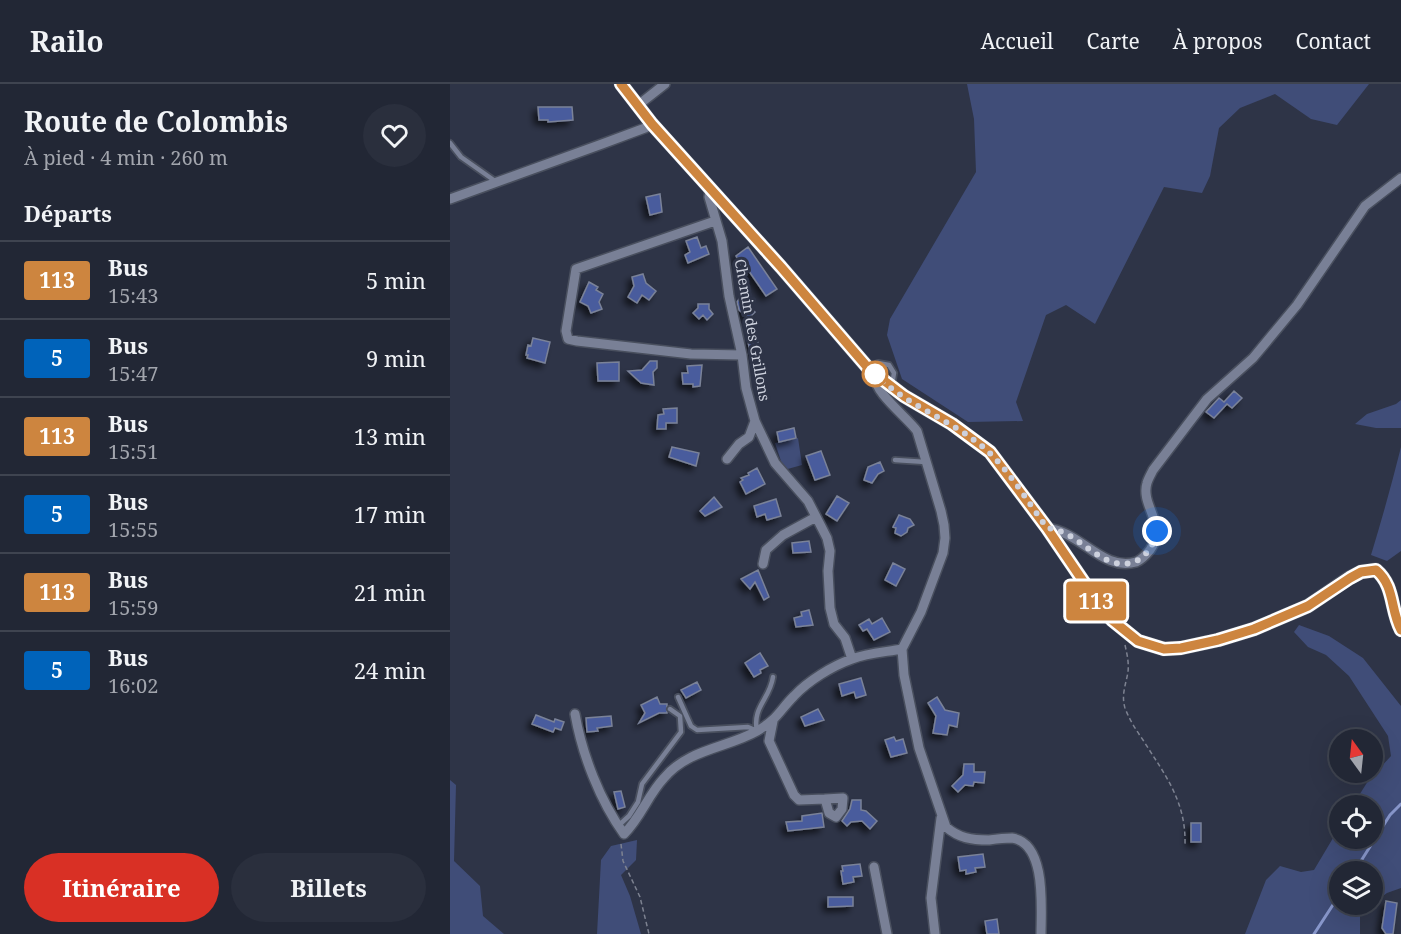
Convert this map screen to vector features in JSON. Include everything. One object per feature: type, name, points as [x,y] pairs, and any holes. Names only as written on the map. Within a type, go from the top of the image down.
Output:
[{"type":"street","points":[[621,84],[652,124],[872,372],[891,388],[952,424],[990,452],[1047,528],[1100,606],[1125,632],[1138,641],[1164,649],[1200,645],[1274,621],[1308,606],[1361,572],[1376,570],[1385,578],[1390,588],[1394,614],[1401,630]]},
{"type":"street","points":[[637,106],[666,84]]},
{"type":"street","points":[[450,199],[645,129],[652,124]]},
{"type":"street","points":[[1047,528],[1059,529],[1073,536],[1111,562],[1137,561],[1147,554],[1154,544],[1157,531],[1147,495],[1147,483],[1154,470],[1208,399],[1252,358],[1297,305],[1365,206],[1401,178]]},
{"type":"street","name":"Chemin des Grillons","points":[[710,189],[709,197],[723,241],[729,296],[742,355],[746,388],[755,421],[775,463],[808,501],[827,538],[830,551],[828,571],[832,616],[834,624],[845,638],[852,659]]},
{"type":"street","points":[[716,221],[576,268],[566,331],[568,339],[577,341],[691,354],[742,355]]},
{"type":"street","points":[[872,372],[878,388],[917,431],[945,525],[942,553],[921,612],[902,649],[904,675],[919,748],[946,827],[955,835],[967,839],[1012,838],[1020,841],[1033,853],[1040,888],[1041,934]]},
{"type":"street","points":[[727,459],[749,436],[755,421]]},
{"type":"street","points":[[763,564],[766,550],[783,535],[816,517]]},
{"type":"street","points":[[575,714],[580,744],[607,806],[621,830],[640,816],[663,778],[676,766],[697,753],[757,731],[773,721],[793,696],[810,682],[852,659],[902,649]]},
{"type":"street","points":[[773,721],[769,741],[794,795],[799,800],[825,799]]},
{"type":"street","points":[[935,934],[930,898],[941,815]]},
{"type":"street","points":[[874,867],[887,934]]},
{"type":"lane","points":[[450,143],[461,157],[496,183]]},
{"type":"lane","points":[[895,460],[926,462]]},
{"type":"lane","points":[[757,731],[754,719],[772,688],[773,677]]},
{"type":"lane","points":[[678,697],[691,726],[697,730],[748,727],[757,731]]},
{"type":"lane","points":[[621,830],[638,802],[642,784],[681,732],[680,716],[670,709]]},
{"type":"path","points":[[1125,632],[1129,662],[1123,692],[1124,706],[1140,737],[1170,781],[1185,826],[1185,844]]},
{"type":"path","points":[[621,830],[624,861],[640,897],[649,934]]},
{"type":"shaded area","points":[[967,84],[1369,84],[1337,125],[1311,119],[1275,94],[1240,108],[1219,128],[1210,176],[1202,193],[1164,187],[1095,324],[1066,305],[1046,315],[1016,402],[1023,421],[968,422],[902,379],[887,335],[890,319],[976,172],[974,119]]},
{"type":"shaded area","points":[[1401,400],[1401,428],[1376,428],[1355,424],[1367,414]]},
{"type":"shaded area","points":[[798,438],[802,465],[784,470],[775,443]]},
{"type":"shaded area","points":[[1401,447],[1401,551],[1387,561],[1371,555]]},
{"type":"shaded area","points":[[1299,625],[1329,636],[1363,658],[1401,706],[1401,888],[1383,896],[1383,861],[1329,861],[1329,915],[1360,915],[1360,934],[1245,934],[1266,880],[1280,866],[1301,872],[1314,870],[1329,845],[1329,849],[1383,849],[1383,795],[1359,795],[1367,783],[1383,783],[1383,765],[1391,756],[1388,736],[1349,676],[1326,655],[1308,647],[1294,632]]},
{"type":"shaded area","points":[[450,780],[456,785],[454,861],[480,886],[483,916],[504,934],[450,934]]},
{"type":"shaded area","points":[[637,840],[636,860],[621,875],[641,934],[597,934],[601,860],[611,846]]},
{"type":"building","points":[[538,107],[572,107],[573,120],[548,122],[548,120],[539,120]]},
{"type":"building","points":[[660,194],[662,212],[650,215],[646,197]]},
{"type":"building","points":[[697,237],[701,248],[706,246],[709,254],[688,263],[685,255],[690,252],[686,241]]},
{"type":"building","points":[[748,247],[777,289],[766,296],[736,256]]},
{"type":"building","points":[[643,274],[646,283],[656,291],[649,300],[642,295],[637,303],[628,297],[634,286],[632,277]]},
{"type":"building","points":[[589,282],[598,287],[596,290],[603,294],[599,302],[602,309],[591,313],[588,306],[580,302]]},
{"type":"building","points":[[739,299],[755,312],[749,318],[739,310],[737,302]]},
{"type":"building","points":[[698,304],[709,304],[709,309],[713,314],[707,320],[703,315],[699,319],[693,313],[698,308]]},
{"type":"building","points":[[533,338],[550,342],[545,363],[527,358],[528,345],[531,346]]},
{"type":"building","points":[[757,339],[760,354],[750,355],[748,340]]},
{"type":"building","points":[[650,361],[657,361],[657,368],[653,372],[654,385],[641,383],[628,371],[642,370]]},
{"type":"building","points":[[619,362],[619,381],[598,381],[597,363]]},
{"type":"building","points":[[702,365],[700,386],[693,387],[693,384],[683,384],[682,373],[688,373],[687,366]]},
{"type":"building","points":[[1234,391],[1242,398],[1232,408],[1227,404],[1214,418],[1206,412],[1219,398],[1224,402]]},
{"type":"building","points":[[677,408],[677,423],[666,423],[666,429],[657,429],[658,415],[664,414],[663,409]]},
{"type":"building","points":[[794,428],[796,438],[779,442],[777,432]]},
{"type":"building","points":[[672,447],[699,453],[696,466],[669,457]]},
{"type":"building","points":[[821,451],[830,475],[815,480],[806,456]]},
{"type":"building","points":[[880,462],[884,471],[878,474],[872,483],[864,480],[868,467]]},
{"type":"building","points":[[757,468],[765,484],[746,494],[740,482],[743,480],[741,478]]},
{"type":"building","points":[[837,496],[849,503],[837,521],[826,514]]},
{"type":"building","points":[[714,497],[722,507],[705,516],[700,511]]},
{"type":"building","points":[[776,499],[781,516],[767,520],[765,514],[757,517],[754,506]]},
{"type":"building","points":[[899,515],[910,519],[914,525],[901,536],[895,533],[896,528],[893,527]]},
{"type":"building","points":[[809,541],[811,552],[793,553],[792,543]]},
{"type":"building","points":[[893,563],[905,569],[896,586],[885,580]]},
{"type":"building","points":[[758,570],[769,597],[764,600],[755,582],[750,589],[741,579]]},
{"type":"building","points":[[809,610],[813,625],[796,627],[794,618],[802,616],[801,612]]},
{"type":"building","points":[[882,618],[890,632],[874,640],[867,629],[863,631],[859,625],[869,619],[872,624]]},
{"type":"building","points":[[760,653],[768,666],[754,677],[745,663]]},
{"type":"building","points":[[861,678],[866,695],[856,698],[854,692],[842,696],[839,684]]},
{"type":"building","points":[[697,682],[701,690],[686,698],[681,690]]},
{"type":"building","points":[[657,697],[660,704],[667,704],[667,713],[659,713],[639,723],[645,713],[641,705]]},
{"type":"building","points":[[937,697],[945,710],[959,713],[957,727],[949,725],[947,735],[933,733],[936,716],[928,703]]},
{"type":"building","points":[[818,709],[824,720],[805,726],[801,717]]},
{"type":"building","points":[[536,715],[554,722],[555,719],[564,722],[561,730],[555,728],[553,732],[532,724]]},
{"type":"building","points":[[611,716],[612,726],[587,732],[586,718]]},
{"type":"building","points":[[894,737],[896,741],[903,739],[907,753],[891,757],[885,740]]},
{"type":"building","points":[[964,764],[974,764],[974,772],[985,772],[984,783],[974,782],[973,786],[965,785],[958,792],[952,786],[963,775]]},
{"type":"building","points":[[621,791],[625,807],[618,809],[614,792]]},
{"type":"building","points":[[852,800],[861,800],[861,810],[866,811],[877,821],[870,829],[862,821],[851,822],[847,826],[842,821],[850,809]]},
{"type":"building","points":[[822,813],[824,827],[788,831],[786,822],[802,821],[802,816]]},
{"type":"building","points":[[1191,823],[1201,823],[1201,842],[1191,842]]},
{"type":"building","points":[[983,854],[985,867],[975,868],[976,872],[966,874],[966,870],[960,871],[958,857]]},
{"type":"building","points":[[860,864],[862,876],[853,877],[854,882],[843,884],[842,866]]},
{"type":"building","points":[[828,897],[853,897],[853,906],[828,907]]},
{"type":"building","points":[[1386,901],[1397,903],[1393,934],[1386,934],[1382,928]]},
{"type":"building","points":[[997,919],[999,934],[987,934],[985,921]]},
{"type":"waterway","points":[[1361,861],[1390,815],[1401,804]]},
{"type":"waterway","points":[[1314,934],[1329,911]]},
{"type":"bus line","name":"113","points":[[621,84],[652,124],[876,376],[904,396],[952,424],[990,452],[1047,528],[1100,606],[1125,632],[1138,641],[1164,649],[1200,645],[1254,629],[1308,606],[1361,572],[1376,570],[1385,578],[1390,588],[1394,614],[1401,630]]},
{"type":"route","points":[[875,374],[891,388],[952,424],[990,452],[1047,528],[1059,529],[1073,536],[1111,562],[1123,563],[1137,561],[1147,554],[1154,544],[1157,531]]}]
